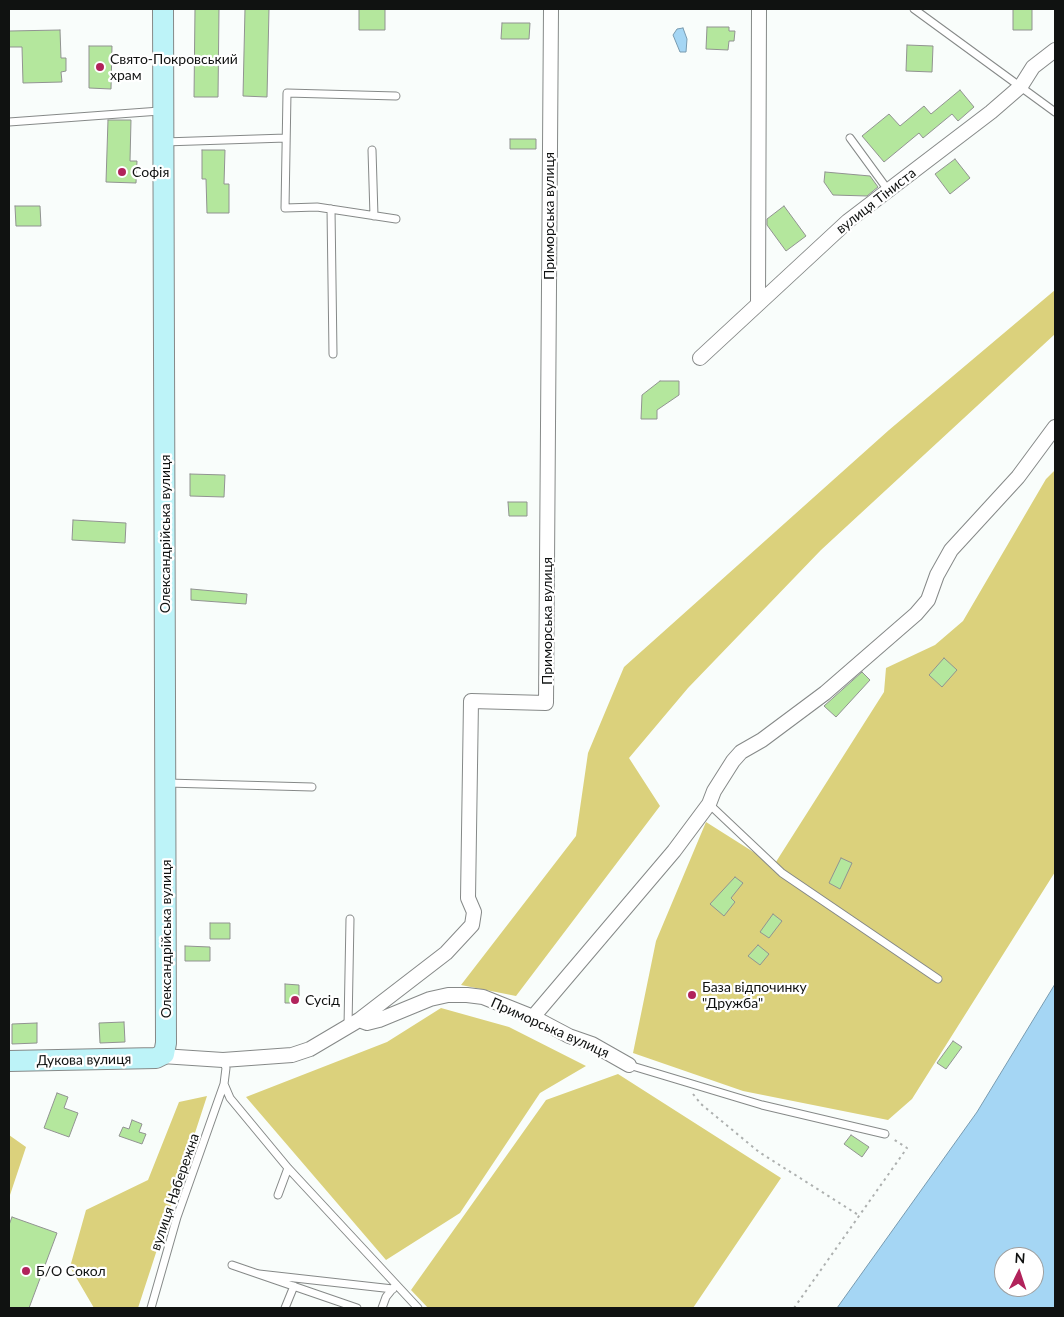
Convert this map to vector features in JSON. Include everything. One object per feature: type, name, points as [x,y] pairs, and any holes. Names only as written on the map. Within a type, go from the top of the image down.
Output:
[{"type":"street","name":"Олександрійська вулиця","points":[[161,1056],[166,1037],[164,9]]},
{"type":"street","name":"Приморська вулиця","points":[[353,1023],[446,953],[472,925],[474,912],[468,898],[471,701],[546,703],[551,9]]},
{"type":"street","points":[[758,304],[759,9]]},
{"type":"street","name":"вулиця Тіниста","points":[[700,358],[848,221],[1022,86],[1033,67],[1055,50]]},
{"type":"street","points":[[533,1017],[674,851],[709,804],[719,780],[741,752],[762,740],[825,693],[923,607],[951,550],[1018,477],[1055,427]]},
{"type":"street","name":"Приморська вулиця","points":[[353,1023],[367,1023],[379,1020],[414,1004],[448,995],[483,997],[533,1017],[569,1036],[592,1044],[629,1065]]},
{"type":"street","points":[[161,1056],[223,1060],[292,1055],[310,1049],[353,1023]]},
{"type":"street","name":"Дукова вулиця","points":[[9,1061],[161,1056]]},
{"type":"lane","points":[[914,9],[1022,86],[1055,112]]},
{"type":"lane","points":[[396,96],[288,93],[285,208],[331,210],[396,219]]},
{"type":"lane","points":[[9,122],[164,111]]},
{"type":"lane","points":[[164,142],[286,138]]},
{"type":"lane","points":[[850,138],[888,190]]},
{"type":"lane","points":[[372,150],[374,216]]},
{"type":"lane","points":[[331,210],[333,354]]},
{"type":"lane","points":[[166,783],[312,787]]},
{"type":"lane","points":[[709,804],[782,873],[938,979]]},
{"type":"lane","points":[[350,919],[353,1023]]},
{"type":"lane","points":[[223,1060],[226,1068],[224,1084],[230,1098],[288,1168],[395,1286],[418,1308]]},
{"type":"lane","points":[[629,1065],[762,1105],[885,1134]]},
{"type":"lane","name":"вулиця Набережна","points":[[151,1308],[177,1217],[224,1084]]},
{"type":"lane","points":[[278,1195],[288,1168]]},
{"type":"lane","points":[[232,1265],[353,1307]]},
{"type":"lane","points":[[260,1274],[395,1286]]},
{"type":"lane","points":[[285,1308],[294,1286]]},
{"type":"lane","points":[[382,1308],[395,1286]]},
{"type":"path","points":[[681,1081],[701,1104],[758,1152],[860,1216]]},
{"type":"path","points":[[794,1308],[907,1148],[885,1134]]},
{"type":"shaded area","points":[[1055,290],[1055,334],[821,550],[688,688],[629,758],[660,806],[516,996],[461,985],[576,836],[588,753],[624,667],[889,430]]},
{"type":"shaded area","points":[[1055,470],[1055,872],[912,1099],[888,1120],[743,1091],[633,1053],[656,941],[706,822],[774,865],[884,692],[886,668],[935,645],[963,621],[1046,479]]},
{"type":"shaded area","points":[[441,1008],[509,1027],[586,1066],[540,1093],[460,1213],[386,1260],[246,1097],[387,1042]]},
{"type":"shaded area","points":[[618,1074],[781,1178],[693,1308],[428,1308],[411,1290],[546,1100]]},
{"type":"shaded area","points":[[207,1096],[138,1308],[94,1308],[70,1267],[86,1210],[148,1180],[179,1102]]},
{"type":"shaded area","points":[[9,1135],[26,1147],[9,1198]]},
{"type":"water","points":[[683,28],[687,39],[686,52],[680,52],[673,35],[677,29]]},
{"type":"water","points":[[1055,984],[1055,1308],[837,1308],[977,1112]]},
{"type":"building","points":[[195,9],[219,9],[218,97],[194,97]]},
{"type":"building","points":[[245,9],[269,9],[267,97],[243,96]]},
{"type":"building","points":[[359,9],[385,9],[385,30],[359,30]]},
{"type":"building","points":[[1013,9],[1032,9],[1032,30],[1013,30]]},
{"type":"building","points":[[502,23],[530,23],[529,39],[501,39]]},
{"type":"building","points":[[707,27],[729,27],[729,31],[735,31],[734,41],[729,41],[728,50],[706,49]]},
{"type":"building","points":[[60,30],[61,58],[66,58],[66,71],[61,72],[62,82],[23,83],[22,47],[9,47],[9,31]]},
{"type":"building","points":[[907,45],[933,46],[932,72],[906,71]]},
{"type":"building","name":"Свято-Покровський храм","points":[[89,46],[112,46],[111,89],[89,88]]},
{"type":"building","points":[[960,90],[974,107],[958,121],[952,114],[923,138],[919,133],[884,162],[862,136],[889,114],[900,126],[924,106],[931,114]]},
{"type":"building","points":[[108,120],[131,120],[130,161],[137,161],[136,183],[106,182]]},
{"type":"building","points":[[510,139],[536,139],[536,149],[510,149]]},
{"type":"building","points":[[202,150],[225,150],[224,184],[229,184],[229,213],[207,213],[206,179],[202,179]]},
{"type":"building","points":[[955,159],[970,178],[950,194],[935,174]]},
{"type":"building","points":[[825,172],[870,176],[878,187],[867,196],[833,195],[824,182]]},
{"type":"building","points":[[15,206],[40,206],[41,226],[16,226]]},
{"type":"building","points":[[784,206],[806,236],[786,251],[767,225],[767,219]]},
{"type":"building","points":[[660,381],[679,381],[679,395],[657,410],[657,419],[641,419],[642,395]]},
{"type":"building","points":[[190,474],[225,475],[224,497],[190,496]]},
{"type":"building","points":[[508,502],[527,502],[527,516],[509,516]]},
{"type":"building","points":[[73,520],[126,523],[125,543],[72,540]]},
{"type":"building","points":[[191,589],[247,594],[246,604],[191,600]]},
{"type":"building","points":[[944,658],[957,670],[942,687],[929,675]]},
{"type":"building","points":[[862,672],[870,680],[836,717],[824,706]]},
{"type":"building","points":[[841,858],[852,863],[840,889],[829,883]]},
{"type":"building","points":[[735,877],[743,883],[731,898],[735,902],[724,916],[710,904]]},
{"type":"building","points":[[773,914],[782,921],[769,938],[760,932]]},
{"type":"building","points":[[210,923],[230,923],[230,939],[210,939]]},
{"type":"building","points":[[758,945],[769,954],[760,965],[748,956]]},
{"type":"building","points":[[185,946],[210,947],[210,961],[185,961]]},
{"type":"building","points":[[285,984],[299,985],[299,1003],[285,1003]]},
{"type":"building","points":[[124,1022],[125,1042],[100,1043],[99,1023]]},
{"type":"building","points":[[37,1023],[37,1043],[12,1044],[12,1024]]},
{"type":"building","points":[[953,1041],[962,1047],[946,1069],[937,1063]]},
{"type":"building","points":[[57,1093],[68,1097],[64,1108],[78,1113],[69,1137],[44,1128]]},
{"type":"building","points":[[132,1120],[142,1124],[139,1132],[146,1134],[142,1144],[119,1136],[123,1127],[129,1129]]},
{"type":"building","points":[[851,1135],[869,1147],[862,1157],[844,1144]]},
{"type":"building","name":"Б/О Сокол","points":[[12,1217],[57,1233],[29,1308],[9,1308],[9,1225]]},
{"type":"place","name":"Свято-Покровський храм","points":[[100,67]]},
{"type":"place","name":"Софія","points":[[122,172]]},
{"type":"place","name":"База відпочинку \"Дружба\"","points":[[692,995]]},
{"type":"place","name":"Сусід","points":[[295,1000]]},
{"type":"place","name":"Б/О Сокол","points":[[26,1271]]}]
